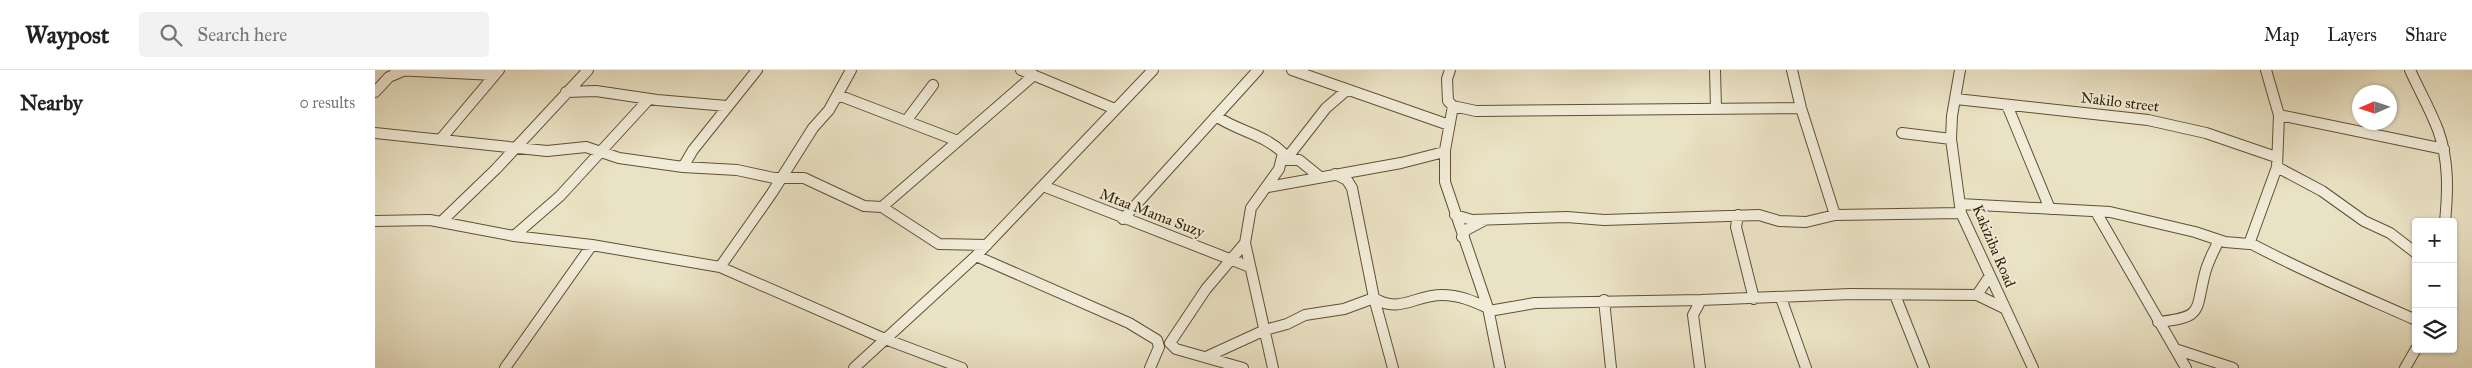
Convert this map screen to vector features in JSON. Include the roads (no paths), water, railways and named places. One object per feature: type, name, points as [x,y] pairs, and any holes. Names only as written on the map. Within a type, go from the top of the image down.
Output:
[{"type":"street","points":[[441,222],[475,190],[588,70]]},
{"type":"street","points":[[683,167],[693,150],[757,70]]},
{"type":"street","points":[[720,268],[813,128],[829,110],[851,70]]},
{"type":"street","points":[[854,368],[976,256],[1153,70]]},
{"type":"street","points":[[1123,219],[1258,70]]},
{"type":"street","points":[[1292,70],[1449,125]]},
{"type":"street","points":[[1450,70],[1446,92],[1448,101],[1453,106],[1476,111],[1801,108]]},
{"type":"street","points":[[1715,70],[1716,108]]},
{"type":"street","points":[[1792,70],[1801,108],[1835,215]]},
{"type":"street","name":"Kakiziba Road","points":[[1960,70],[1952,116],[1951,139],[1961,208],[1989,277],[2033,368]]},
{"type":"street","points":[[2250,243],[2276,162],[2279,115],[2266,70]]},
{"type":"street","points":[[2410,70],[2437,128],[2444,149],[2448,197],[2445,218]]},
{"type":"street","points":[[375,92],[393,72],[497,73]]},
{"type":"street","points":[[882,208],[919,178],[1030,72],[1115,109]]},
{"type":"street","points":[[440,140],[497,73]]},
{"type":"street","points":[[906,121],[933,85]]},
{"type":"street","points":[[1273,368],[1245,243],[1251,208],[1257,198],[1268,187],[1285,159],[1327,108],[1347,90]]},
{"type":"street","points":[[566,92],[594,91],[649,99],[727,106]]},
{"type":"street","points":[[838,95],[957,141]]},
{"type":"street","points":[[514,236],[560,196],[649,99]]},
{"type":"street","name":"Nakilo street","points":[[1956,99],[2148,120],[2176,125],[2276,162],[2365,221],[2390,233],[2412,250]]},
{"type":"street","points":[[2007,105],[2051,208]]},
{"type":"street","points":[[1453,106],[1444,152],[1443,177],[1489,309],[1500,368]]},
{"type":"street","points":[[2279,115],[2444,149]]},
{"type":"street","points":[[1216,116],[1231,128],[1256,135],[1279,147],[1285,159]]},
{"type":"street","points":[[375,133],[516,146],[547,151],[587,147],[619,158],[683,167],[737,170],[781,178],[804,178],[864,206],[882,208],[939,244],[987,245]]},
{"type":"street","points":[[1902,133],[1951,139]]},
{"type":"street","points":[[1268,187],[1431,157],[1444,152]]},
{"type":"street","points":[[1285,159],[1294,158],[1309,166],[1320,177]]},
{"type":"street","points":[[1352,188],[1356,178],[1364,170]]},
{"type":"street","points":[[1335,174],[1347,180],[1352,188],[1374,298],[1393,368]]},
{"type":"street","name":"Mtaa Mama Suzy","points":[[1043,186],[1123,219],[1231,258],[1250,267]]},
{"type":"street","points":[[1455,215],[1485,220],[1567,217],[1604,220],[1759,216],[1779,221],[1805,222],[1835,215],[1961,208],[2051,208],[2110,212],[2195,232],[2236,244],[2250,243],[2298,269],[2328,280],[2412,318]]},
{"type":"street","points":[[2096,212],[2186,368]]},
{"type":"street","points":[[1738,216],[1736,227],[1754,298]]},
{"type":"street","points":[[375,220],[417,219],[441,222],[514,236],[592,245],[720,268],[885,340],[961,368]]},
{"type":"street","points":[[1463,237],[1466,230],[1485,220]]},
{"type":"street","points":[[2158,322],[2184,319],[2191,316],[2202,304],[2208,262],[2219,240]]},
{"type":"street","points":[[1243,368],[1176,349],[1170,344],[1170,340],[1231,258],[1245,243]]},
{"type":"street","points":[[505,368],[592,245]]},
{"type":"street","points":[[976,256],[1127,322],[1156,338],[1159,342],[1159,351],[1150,368]]},
{"type":"street","points":[[1977,295],[1989,277]]},
{"type":"street","points":[[1374,298],[1385,305],[1392,306],[1435,295],[1447,294],[1469,298],[1489,309],[1535,303],[1604,300],[1701,300],[1895,294],[1977,295],[2004,308]]},
{"type":"street","points":[[1895,294],[1924,368]]},
{"type":"street","points":[[1206,357],[1265,330],[1287,324],[1305,315],[1344,308],[1374,298]]},
{"type":"street","points":[[1781,298],[1806,368]]},
{"type":"street","points":[[1604,300],[1611,368]]},
{"type":"street","points":[[1701,300],[1693,315],[1701,368]]},
{"type":"street","points":[[2175,349],[2233,368]]},
{"type":"street","points":[[2405,368],[2414,353]]}]
